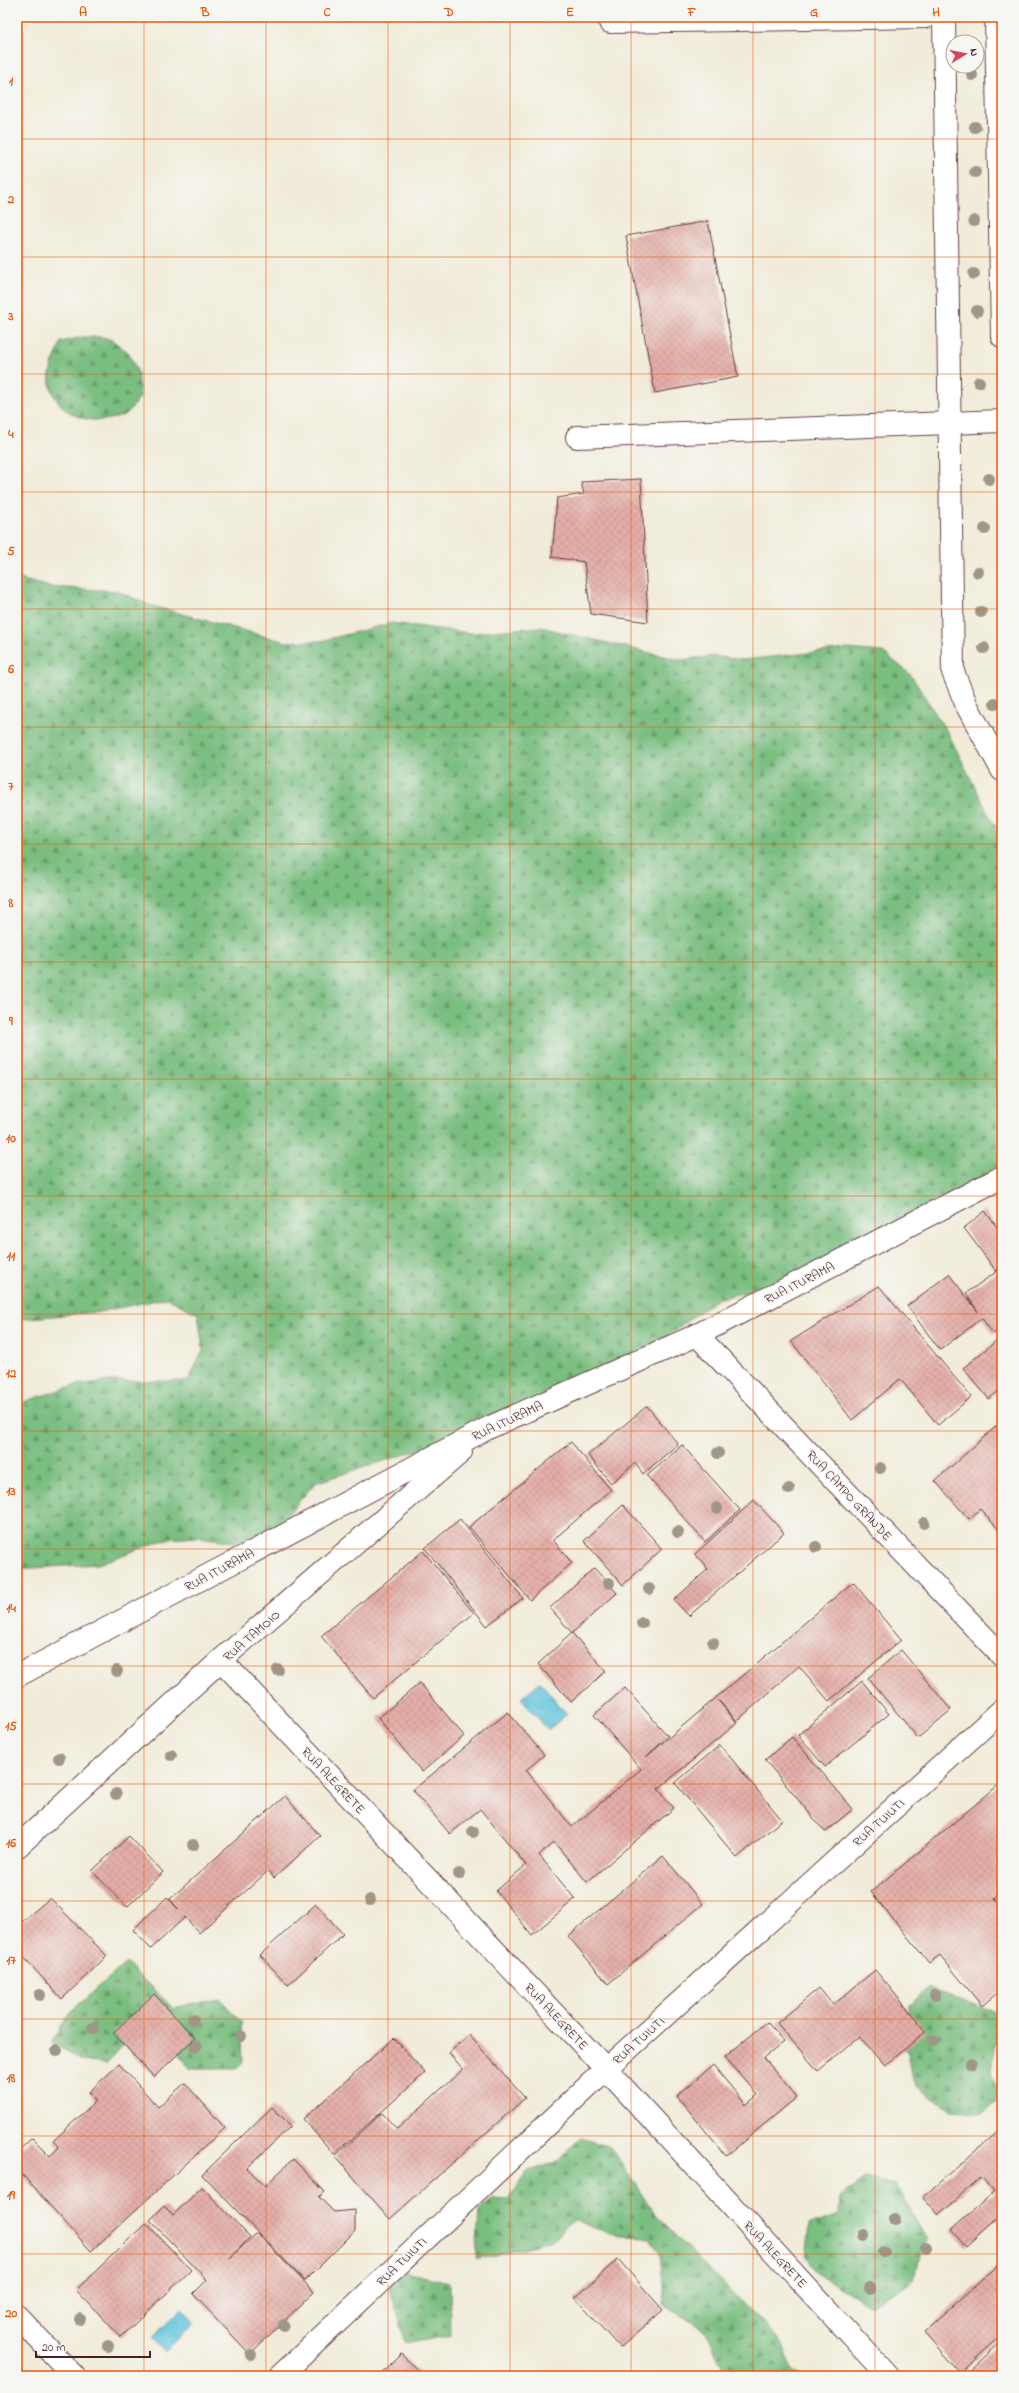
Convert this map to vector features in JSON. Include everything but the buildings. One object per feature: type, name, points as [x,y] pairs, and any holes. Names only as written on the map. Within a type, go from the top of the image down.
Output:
[{"type":"street","points":[[610,22],[925,17]]},
{"type":"street","points":[[944,17],[951,424],[953,672],[967,706],[1002,770]]},
{"type":"street","points":[[996,17],[1002,336]]},
{"type":"street","points":[[577,437],[1002,422]]},
{"type":"street","name":"RUA ITURAMA","points":[[17,1676],[488,1428],[697,1335],[1002,1177]]},
{"type":"street","name":"RUA CAMPO GRANDE","points":[[697,1335],[1002,1656]]},
{"type":"street","name":"RUA TAMOIO","points":[[17,1848],[221,1660],[488,1428]]},
{"type":"street","name":"RUA ALEGRETE","points":[[221,1660],[606,2069],[888,2376]]},
{"type":"street","name":"RUA TUIUTI","points":[[280,2376],[606,2069],[1002,1710]]},
{"type":"street","points":[[17,2316],[74,2376]]},
{"type":"green space","points":[[82,337],[102,337],[112,340],[129,353],[138,373],[140,397],[125,415],[104,420],[94,420],[74,415],[58,402],[53,393],[50,383],[50,372],[61,342]]},
{"type":"green space","points":[[17,578],[49,587],[118,591],[149,605],[286,642],[321,641],[392,623],[470,633],[540,627],[680,660],[714,656],[742,660],[847,649],[883,652],[910,674],[948,733],[992,821],[1002,832],[1002,1171],[911,1220],[851,1268],[717,1299],[630,1363],[488,1428],[315,1483],[270,1535],[235,1542],[199,1537],[166,1539],[98,1564],[17,1569],[17,1404],[75,1385],[111,1381],[188,1381],[203,1350],[198,1314],[167,1298],[99,1312],[17,1319]]},
{"type":"green space","points":[[126,1963],[173,2008],[220,1999],[241,2021],[243,2062],[237,2068],[189,2068],[152,2010],[107,2064],[82,2061],[52,2043],[69,2013]]},
{"type":"green space","points":[[928,1988],[1000,2014],[992,2072],[1002,2098],[983,2113],[951,2111],[916,2086],[905,2048],[910,2005]]},
{"type":"green space","points":[[580,2138],[611,2147],[655,2215],[781,2342],[792,2371],[806,2376],[725,2376],[706,2332],[665,2306],[660,2254],[650,2238],[619,2237],[573,2220],[550,2241],[476,2260],[479,2210],[492,2199],[509,2200],[526,2172],[557,2162]]},
{"type":"green space","points":[[865,2178],[895,2184],[927,2240],[912,2282],[870,2306],[815,2271],[806,2258],[810,2225],[839,2215],[840,2198]]},
{"type":"green space","points":[[404,2272],[450,2282],[451,2335],[406,2344],[388,2281]]},
{"type":"water","points":[[540,1682],[567,1714],[548,1730],[521,1698]]},
{"type":"water","points":[[182,2308],[195,2322],[165,2352],[152,2338]]}]
